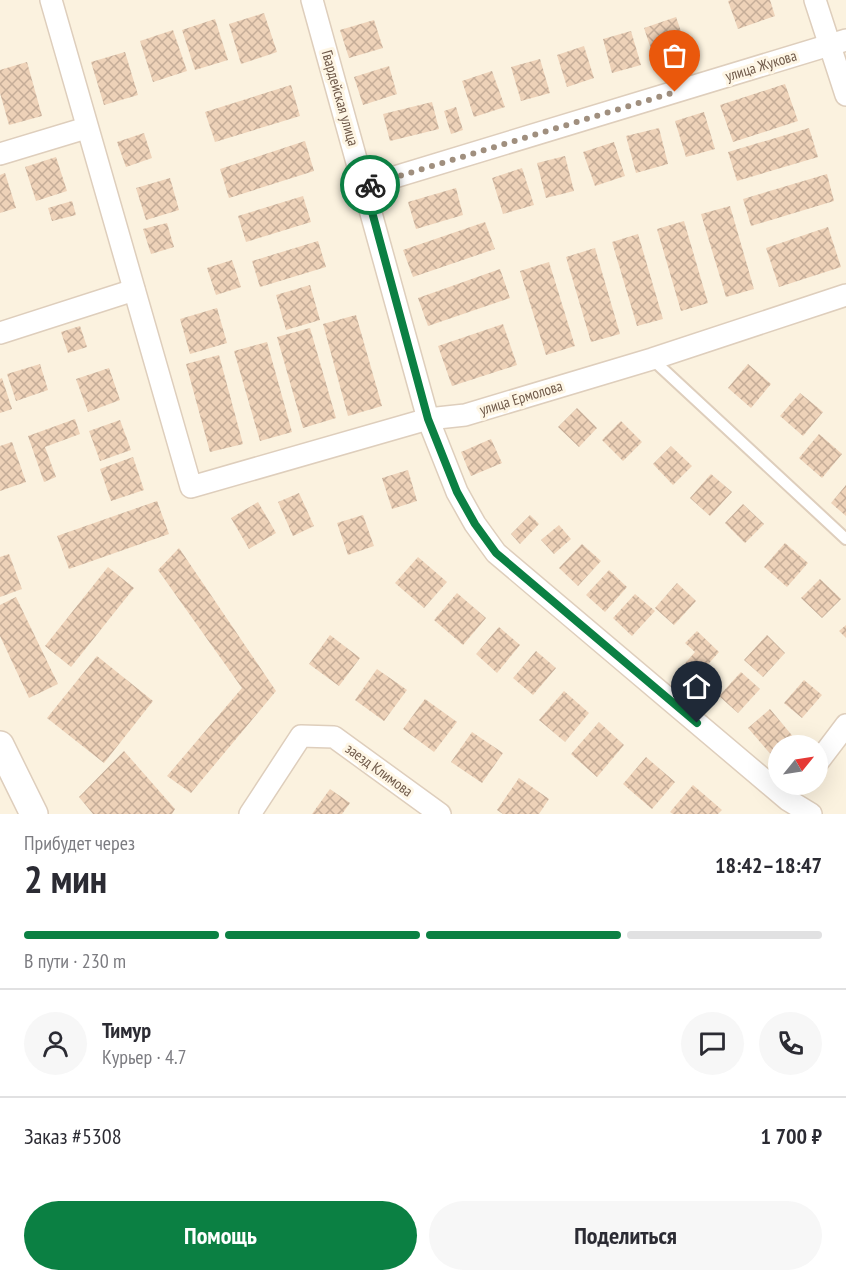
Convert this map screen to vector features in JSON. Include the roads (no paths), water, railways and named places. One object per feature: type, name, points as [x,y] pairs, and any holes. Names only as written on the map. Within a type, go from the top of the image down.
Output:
[{"type":"street","points":[[0,333],[134,290],[51,0]]},
{"type":"street","name":"Гвардейская улица","points":[[312,0],[428,419],[457,492],[475,524],[496,553],[768,771]]},
{"type":"street","points":[[815,0],[838,43],[846,95]]},
{"type":"street","name":"улица Жукова","points":[[365,186],[838,43]]},
{"type":"street","points":[[0,154],[87,128]]},
{"type":"street","name":"улица Ермолова","points":[[134,290],[191,487],[428,419],[465,415],[652,359],[846,295]]},
{"type":"street","points":[[828,749],[846,725]]},
{"type":"street","name":"заезд Климова","points":[[250,814],[301,736],[334,737],[440,814]]},
{"type":"street","points":[[0,745],[34,814]]},
{"type":"street","name":"Гвардейская улица","points":[[796,795],[811,814]]},
{"type":"lane","points":[[652,359],[846,539]]}]
